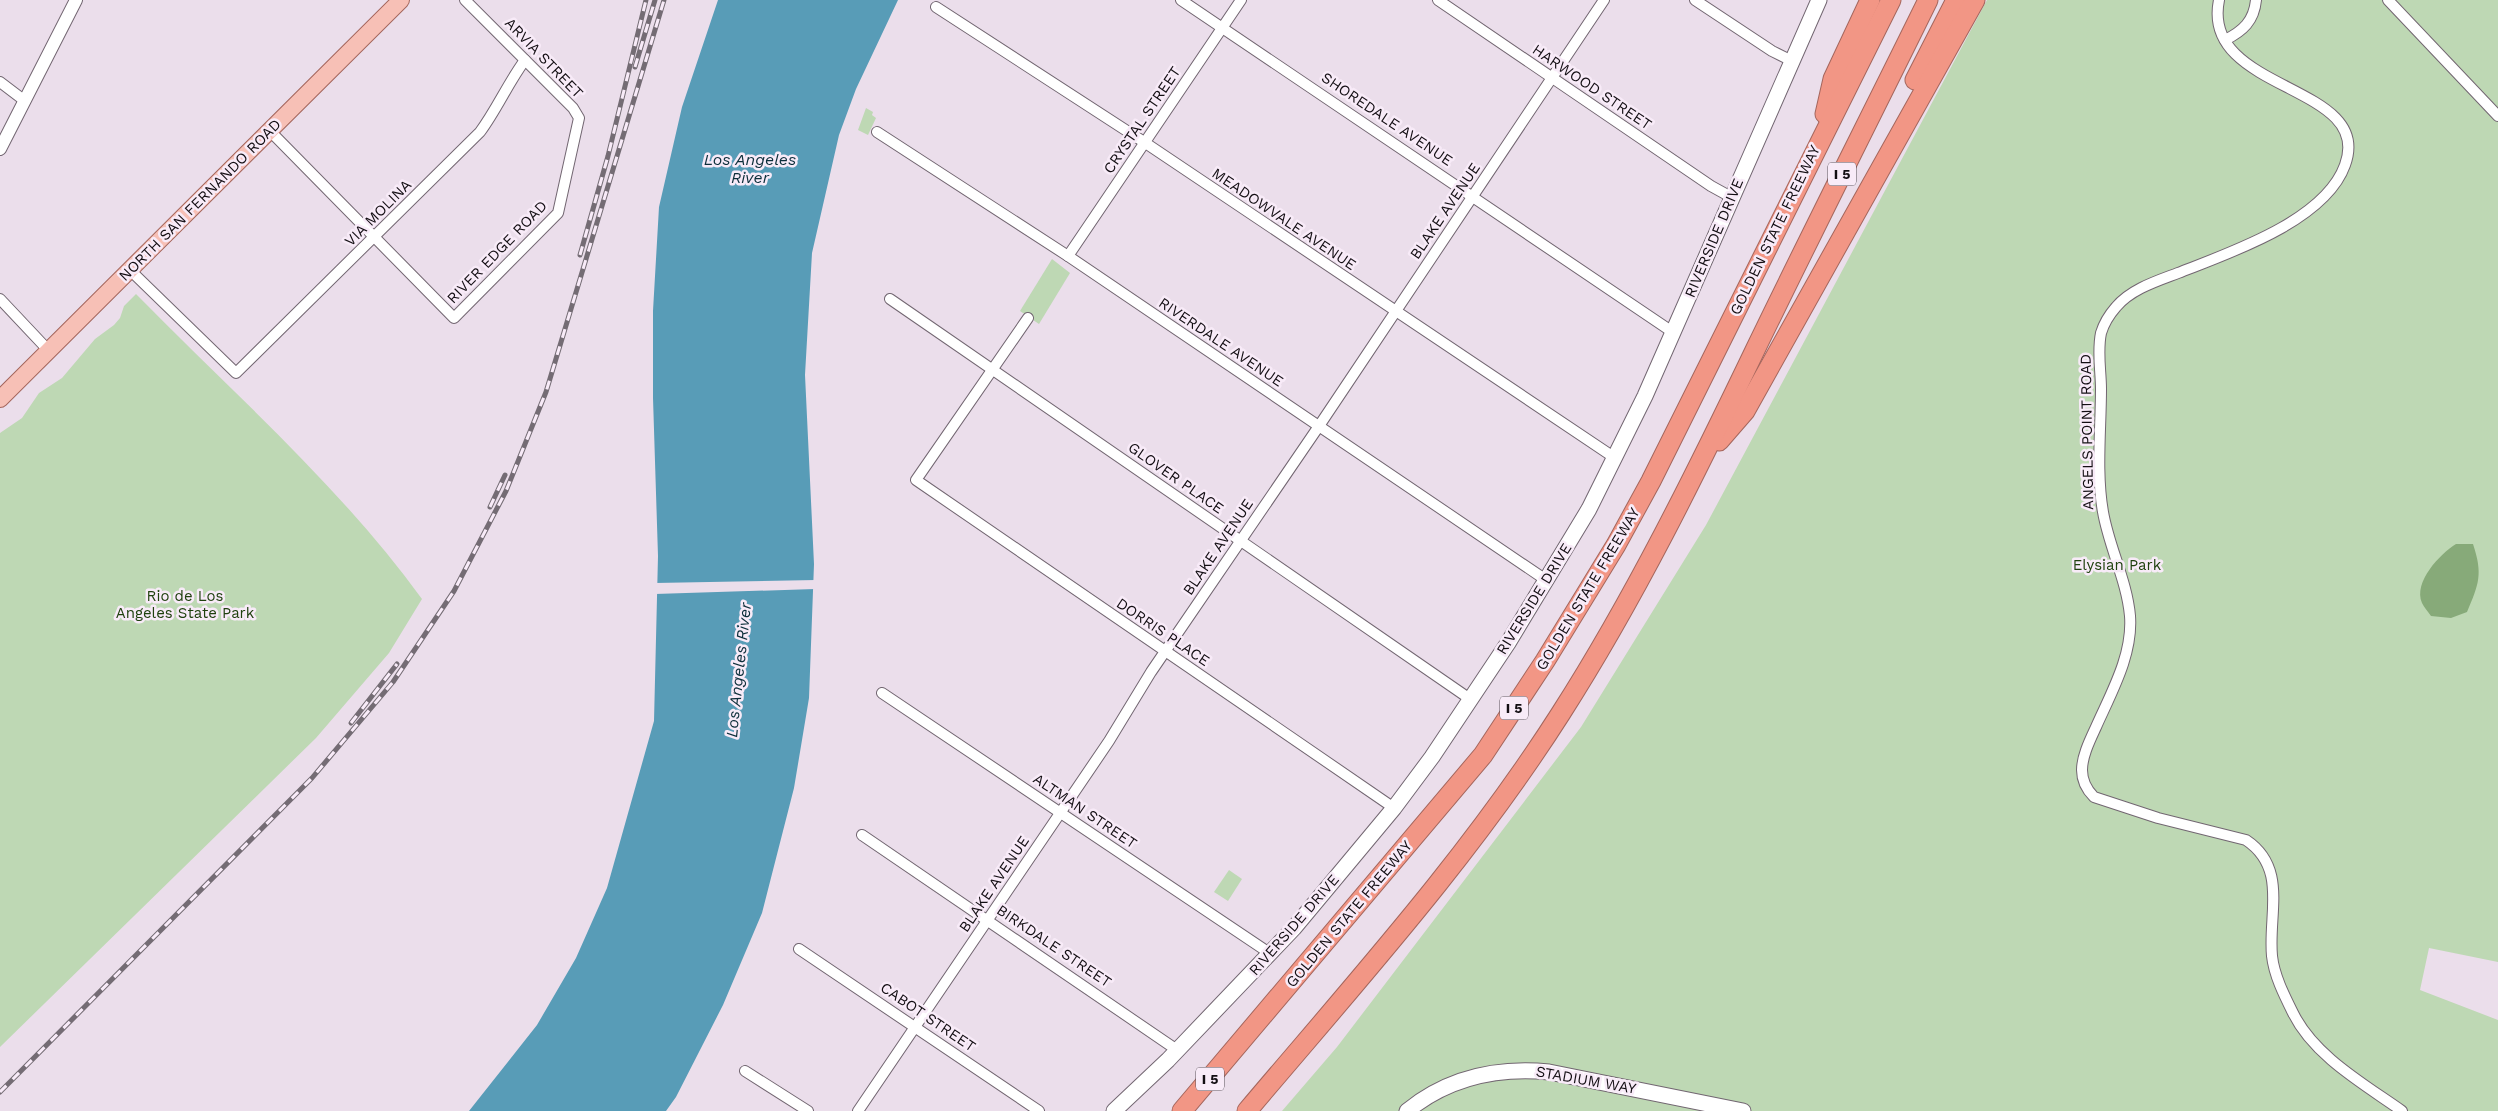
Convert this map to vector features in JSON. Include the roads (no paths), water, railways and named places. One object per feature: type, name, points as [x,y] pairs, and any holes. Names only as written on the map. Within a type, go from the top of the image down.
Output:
[{"type":"highway","points":[[1817,145],[1833,79],[1870,0]]},
{"type":"highway","name":"GOLDEN STATE FREEWAY","points":[[1182,1111],[1483,755],[1545,661],[1616,545],[1651,481],[1891,0]]},
{"type":"highway","name":"I 5","points":[[1247,1111],[1406,924],[1492,812],[1560,714],[1608,633],[1702,461],[1928,0]]},
{"type":"highway","points":[[1869,187],[1885,138],[1956,0]]},
{"type":"highway","points":[[1702,461],[1745,411],[1975,0]]},
{"type":"highway","points":[[1169,1111],[1237,1046]]},
{"type":"main road","name":"NORTH SAN FERNANDO ROAD","points":[[0,399],[400,0]]},
{"type":"main road","name":"RIVERSIDE DRIVE","points":[[1114,1111],[1271,954],[1394,808],[1432,757],[1508,643],[1589,509],[1615,458],[1674,333],[1731,197],[1819,0]]},
{"type":"main road","name":"STADIUM WAY","points":[[1407,1111],[1437,1091],[1459,1081],[1502,1070],[1526,1069],[1743,1111]]},
{"type":"street","points":[[0,149],[76,0]]},
{"type":"street","name":"ARVIA STREET","points":[[465,0],[573,108],[579,118]]},
{"type":"street","name":"SHOREDALE AVENUE","points":[[1181,0],[1473,195],[1674,333]]},
{"type":"street","name":"CRYSTAL STREET","points":[[1068,256],[1241,0]]},
{"type":"street","name":"HARWOOD STREET","points":[[1438,0],[1710,186],[1731,197]]},
{"type":"street","name":"BLAKE AVENUE","points":[[858,1111],[1604,0]]},
{"type":"street","points":[[1695,0],[1772,52],[1792,61]]},
{"type":"street","name":"ANGELS POINT ROAD","points":[[2219,0],[2219,23],[2225,40],[2234,55],[2256,71],[2328,110],[2341,122],[2348,140],[2346,163],[2326,195],[2284,227],[2223,255],[2136,290],[2117,305],[2106,320],[2101,334],[2099,361],[2102,509],[2130,617],[2126,656],[2090,740],[2082,772],[2087,790],[2094,797],[2158,818],[2246,840],[2257,848],[2268,861],[2273,886],[2272,956],[2278,979],[2293,1014],[2318,1047],[2402,1111]]},
{"type":"street","points":[[2225,40],[2243,30],[2251,19],[2256,0]]},
{"type":"street","points":[[2388,0],[2498,116]]},
{"type":"street","name":"MEADOWVALE AVENUE","points":[[936,6],[1144,142],[1615,458]]},
{"type":"street","name":"VIA MOLINA","points":[[130,270],[236,373],[480,132],[492,116],[507,85],[525,60]]},
{"type":"street","points":[[0,82],[25,100]]},
{"type":"street","name":"RIVER EDGE ROAD","points":[[375,237],[454,318],[558,213],[579,118]]},
{"type":"street","points":[[270,131],[375,237]]},
{"type":"street","name":"RIVERDALE AVENUE","points":[[877,132],[1068,256],[1546,580]]},
{"type":"street","points":[[0,299],[49,351]]},
{"type":"street","name":"GLOVER PLACE","points":[[890,299],[1470,699]]},
{"type":"street","points":[[992,369],[1028,318]]},
{"type":"street","name":"DORRIS PLACE","points":[[992,369],[916,480],[1394,808]]},
{"type":"street","name":"ALTMAN STREET","points":[[882,693],[1271,954]]},
{"type":"street","name":"BIRKDALE STREET","points":[[862,835],[988,919],[1177,1050]]},
{"type":"street","name":"CABOT STREET","points":[[799,949],[1039,1111]]},
{"type":"street","points":[[745,1071],[808,1111]]},
{"type":"water","name":"Los Angeles River","points":[[718,0],[898,0],[856,89],[839,135],[812,253],[805,375],[814,564],[809,698],[794,788],[762,913],[723,1005],[676,1097],[666,1111],[469,1111],[537,1025],[576,958],[607,888],[654,721],[658,556],[653,398],[653,311],[659,207],[682,107]]},
{"type":"railway","points":[[580,255],[608,156],[646,0]]},
{"type":"railway","points":[[635,67],[655,0]]},
{"type":"railway","points":[[0,1092],[312,778],[393,682],[454,591],[506,491],[546,392],[664,0]]},
{"type":"railway","points":[[490,507],[505,475]]},
{"type":"railway","points":[[351,723],[397,664]]},
{"type":"park label","name":"Elysian Park","points":[[2117,565]]},
{"type":"park label","name":"Rio de Los Angeles State Park","points":[[185,604]]}]
